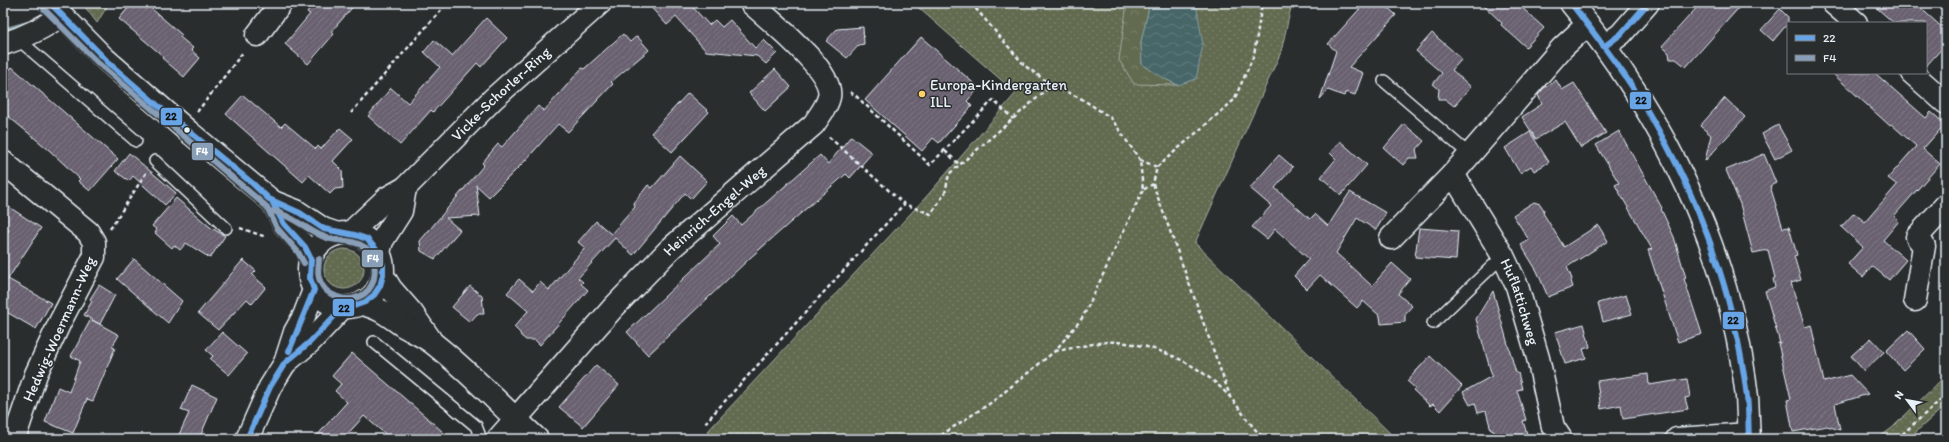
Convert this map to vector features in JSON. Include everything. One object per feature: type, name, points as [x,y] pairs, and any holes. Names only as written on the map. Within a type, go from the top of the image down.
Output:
[{"type":"street","points":[[257,35],[281,3]]},
{"type":"street","name":"Vicke-Schorler-Ring","points":[[311,258],[321,242],[344,233],[387,198],[405,188],[493,99],[600,3]]},
{"type":"street","name":"Heinrich-Engel-Weg","points":[[498,439],[613,308],[670,249],[814,124],[823,111],[830,96],[826,80],[817,64],[751,3]]},
{"type":"street","points":[[1571,3],[1605,46],[1668,146],[1686,182],[1708,232],[1738,343],[1747,397],[1748,437],[1677,439]]},
{"type":"street","points":[[1605,46],[1621,34],[1648,3]]},
{"type":"street","points":[[1833,3],[1855,22]]},
{"type":"street","points":[[10,41],[47,26],[56,9],[103,56],[273,202],[296,210],[323,229],[362,236],[372,243],[379,252],[383,264],[383,276],[380,287],[372,297],[363,304],[342,308],[322,299],[314,290],[310,278],[311,258],[305,247],[284,224],[273,202]]},
{"type":"street","points":[[1391,238],[1453,174],[1562,48],[1588,24]]},
{"type":"street","points":[[1913,74],[1946,103]]},
{"type":"street","name":"Hedwig-Woermann-Weg","points":[[3,162],[88,232],[94,242],[94,257],[60,322],[36,374],[14,439]]},
{"type":"street","name":"Huflattichweg","points":[[1453,174],[1503,256],[1517,286],[1536,351],[1553,427],[1561,439]]},
{"type":"street","points":[[379,252],[382,241],[401,211],[405,188]]},
{"type":"street","points":[[1915,300],[1924,246],[1917,237],[1946,205]]},
{"type":"street","points":[[383,276],[391,289],[412,313],[433,343]]},
{"type":"street","points":[[247,439],[270,387],[285,363],[295,332],[304,316],[314,290]]},
{"type":"street","points":[[363,304],[379,309],[433,343],[493,396],[515,419],[538,439]]},
{"type":"street","points":[[285,363],[310,342],[342,308]]},
{"type":"lane","points":[[10,41],[136,141]]},
{"type":"lane","points":[[1384,81],[1470,155]]},
{"type":"lane","points":[[155,161],[226,228]]},
{"type":"lane","points":[[1433,323],[1503,256]]},
{"type":"lane","points":[[374,342],[476,426],[481,439]]},
{"type":"path","points":[[352,113],[447,3]]},
{"type":"path","points":[[935,439],[992,402],[1055,351],[1083,317],[1143,190],[1140,160],[1111,118],[1082,99],[1052,86],[1025,66],[971,3]]},
{"type":"path","points":[[1230,397],[1153,184],[1157,167],[1234,100],[1254,55],[1262,3]]},
{"type":"path","points":[[193,117],[257,35]]},
{"type":"path","points":[[826,80],[856,96],[930,164],[945,151],[993,100],[1013,119]]},
{"type":"path","points":[[814,124],[904,204],[931,214],[945,193],[949,174],[1052,86]]},
{"type":"path","points":[[945,151],[960,165]]},
{"type":"path","points":[[1140,160],[1157,167]]},
{"type":"path","points":[[94,257],[123,207],[155,161]]},
{"type":"path","points":[[1143,190],[1153,184]]},
{"type":"path","points":[[705,423],[904,204]]},
{"type":"path","points":[[1055,351],[1117,341],[1162,350],[1194,366],[1230,397],[1257,432],[1266,439]]},
{"type":"path","points":[[1898,439],[1946,395]]},
{"type":"green space","points":[[82,3],[109,3],[97,23]]},
{"type":"green space","points":[[913,3],[1292,3],[1281,52],[1195,243],[1396,439],[716,439],[707,432],[926,197],[1016,93]]},
{"type":"green space","points":[[1127,3],[1150,3],[1141,42],[1142,64],[1161,77],[1178,85],[1134,84],[1119,60]]},
{"type":"green space","points":[[340,249],[348,249],[355,252],[361,258],[364,269],[361,280],[355,286],[348,289],[340,289],[333,286],[327,280],[324,273],[324,265],[327,258],[333,252]]},
{"type":"green space","points":[[1946,375],[1946,405],[1908,439],[1877,439],[1892,428]]},
{"type":"water","points":[[1150,3],[1196,3],[1203,45],[1196,79],[1178,85],[1161,77],[1142,64],[1141,42]]},
{"type":"building","points":[[132,3],[145,3],[182,35],[180,37],[193,48],[191,50],[200,58],[184,77],[162,58],[163,56],[119,19]]},
{"type":"building","points":[[314,3],[356,3],[331,32],[334,34],[308,64],[285,44],[310,14],[307,12]]},
{"type":"building","points":[[647,3],[691,3],[690,4],[709,25],[715,20],[722,27],[730,20],[755,48],[764,40],[777,53],[766,64],[757,56],[706,51],[676,17],[667,25]]},
{"type":"building","points":[[1365,3],[1383,3],[1396,15],[1349,67],[1363,73],[1355,95],[1346,92],[1344,96],[1328,90],[1320,99],[1336,51],[1328,44]]},
{"type":"building","points":[[1481,3],[1517,3],[1544,28],[1526,47],[1501,25],[1502,23]]},
{"type":"building","points":[[1701,3],[1743,3],[1686,67],[1676,59],[1670,59],[1669,53],[1662,46]]},
{"type":"building","points":[[1871,3],[1915,3],[1946,31],[1946,44],[1927,65],[1927,22],[1893,22]]},
{"type":"building","points":[[1780,9],[1788,17],[1787,24],[1773,41],[1761,30]]},
{"type":"building","points":[[486,18],[507,38],[481,67],[477,63],[433,112],[431,110],[400,145],[368,116],[391,88],[408,103],[440,67],[424,52],[434,40],[452,56]]},
{"type":"building","points":[[863,27],[864,44],[859,45],[847,58],[826,41],[837,29]]},
{"type":"building","points":[[1432,33],[1462,59],[1452,70],[1471,87],[1454,106],[1445,99],[1438,99],[1439,89],[1433,84],[1442,73],[1416,51]]},
{"type":"building","points":[[623,34],[630,42],[637,36],[649,50],[611,82],[613,84],[568,132],[558,124],[525,161],[489,197],[476,185],[480,216],[446,218],[460,230],[435,259],[421,251],[420,241],[484,165],[482,163],[498,144],[502,147],[538,106],[544,111],[582,68],[584,69]]},
{"type":"building","name":"Europa-Kindergarten ILL","points":[[921,37],[979,88],[967,101],[972,106],[939,143],[933,138],[922,151],[865,100]]},
{"type":"building","points":[[12,67],[118,159],[90,191],[78,181],[80,179],[49,150],[3,112],[3,77]]},
{"type":"building","points":[[775,69],[791,87],[765,111],[749,93]]},
{"type":"building","points":[[1833,74],[1876,74],[1926,118],[1931,112],[1945,124],[1923,149],[1940,164],[1894,216],[1899,221],[1883,240],[1906,260],[1889,280],[1872,266],[1863,277],[1848,264],[1863,247],[1841,227],[1854,213],[1865,222],[1897,185],[1888,178],[1916,146],[1891,124],[1889,125]]},
{"type":"building","points":[[1556,80],[1562,90],[1574,83],[1606,133],[1581,148],[1565,122],[1536,139],[1522,117],[1542,104],[1538,95],[1544,88]]},
{"type":"building","points":[[688,93],[709,112],[672,152],[651,133]]},
{"type":"building","points":[[243,95],[281,127],[285,123],[316,149],[318,146],[321,149],[340,128],[353,139],[333,161],[342,170],[343,188],[335,189],[330,194],[309,175],[303,182],[226,114]]},
{"type":"building","points":[[1725,98],[1745,117],[1705,161],[1711,135],[1700,126]]},
{"type":"building","points":[[1404,124],[1424,141],[1416,150],[1418,158],[1409,158],[1403,165],[1384,148]]},
{"type":"building","points":[[1778,125],[1792,150],[1775,159],[1762,134]]},
{"type":"building","points":[[1619,131],[1662,208],[1661,209],[1674,237],[1686,278],[1684,279],[1702,334],[1678,342],[1648,250],[1652,249],[1615,185],[1619,183],[1596,145]]},
{"type":"building","points":[[1530,132],[1549,162],[1534,171],[1531,166],[1520,173],[1505,148]]},
{"type":"building","points":[[851,136],[872,153],[850,178],[846,174],[809,206],[751,257],[648,355],[627,332],[720,244],[713,236],[733,216],[741,225],[820,155],[828,164]]},
{"type":"building","points":[[1340,141],[1367,165],[1341,195],[1321,177],[1336,159],[1330,153]]},
{"type":"building","points":[[129,153],[176,193],[165,205],[133,176],[129,181],[115,171]]},
{"type":"building","points":[[1764,154],[1776,183],[1770,186],[1783,228],[1789,227],[1797,255],[1794,256],[1801,280],[1791,283],[1805,327],[1811,325],[1824,382],[1850,375],[1868,394],[1835,404],[1840,430],[1827,426],[1793,432],[1787,400],[1791,399],[1778,343],[1780,343],[1765,291],[1775,287],[1773,279],[1775,278],[1768,250],[1753,253],[1740,204],[1726,170]]},
{"type":"building","points":[[1279,155],[1293,167],[1275,188],[1310,219],[1315,214],[1328,226],[1350,192],[1386,213],[1376,230],[1357,218],[1336,253],[1372,286],[1392,263],[1410,279],[1398,294],[1412,306],[1405,314],[1405,322],[1381,324],[1380,316],[1363,301],[1357,308],[1320,275],[1307,289],[1294,276],[1309,259],[1275,229],[1267,239],[1252,227],[1271,206],[1250,188]]},
{"type":"building","points":[[680,156],[707,181],[691,199],[685,193],[633,255],[615,238],[578,278],[583,282],[581,284],[588,290],[540,345],[535,340],[526,340],[521,336],[514,327],[528,311],[507,293],[519,279],[533,291],[540,282],[549,290],[585,248],[578,242],[596,221],[611,234],[635,207],[634,203],[648,185],[652,188]]},
{"type":"building","points":[[176,198],[210,227],[225,236],[210,258],[186,243],[180,250],[174,245],[172,248],[155,233],[157,230],[152,226]]},
{"type":"building","points":[[1534,202],[1540,204],[1544,210],[1543,213],[1564,247],[1598,225],[1608,241],[1567,267],[1572,279],[1571,281],[1573,287],[1548,297],[1537,271],[1521,245],[1529,240],[1513,215]]},
{"type":"building","points":[[3,203],[41,228],[8,279],[51,303],[36,329],[3,310],[3,240],[9,230],[3,226]]},
{"type":"building","points":[[1419,228],[1458,231],[1456,260],[1415,257]]},
{"type":"building","points":[[134,259],[182,301],[168,323],[117,279]]},
{"type":"building","points":[[243,260],[256,271],[252,275],[266,287],[252,304],[247,299],[218,330],[198,313]]},
{"type":"building","points":[[99,285],[115,295],[100,324],[92,320],[119,335],[112,347],[115,348],[93,401],[87,399],[73,433],[45,422],[58,387],[69,392],[80,361],[71,356],[91,319],[84,315],[92,301],[90,299]]},
{"type":"building","points":[[470,286],[482,296],[484,314],[477,314],[470,322],[452,307]]},
{"type":"building","points":[[1493,291],[1516,373],[1518,373],[1522,389],[1517,390],[1526,420],[1523,421],[1527,434],[1506,439],[1496,439],[1493,429],[1491,430],[1486,411],[1478,413],[1475,403],[1470,405],[1463,392],[1492,376],[1476,319]]},
{"type":"building","points":[[1626,295],[1632,314],[1603,322],[1598,303]]},
{"type":"building","points":[[1584,324],[1590,347],[1583,349],[1586,358],[1565,364],[1555,332]]},
{"type":"building","points":[[1908,330],[1925,349],[1903,370],[1886,351]]},
{"type":"building","points":[[222,332],[247,354],[229,375],[210,359],[213,356],[206,350]]},
{"type":"building","points":[[1871,338],[1884,352],[1864,371],[1851,356]]},
{"type":"building","points":[[352,353],[451,439],[391,439],[364,416],[343,439],[314,439],[347,402],[335,391],[341,384],[332,376]]},
{"type":"building","points":[[1430,356],[1462,386],[1440,411],[1433,404],[1430,406],[1413,390],[1415,388],[1407,381]]},
{"type":"building","points":[[596,365],[619,385],[583,427],[559,407]]},
{"type":"building","points":[[1648,374],[1649,385],[1687,379],[1690,397],[1685,398],[1688,409],[1623,419],[1621,405],[1601,409],[1597,381]]},
{"type":"building","points":[[192,385],[217,397],[199,439],[177,439],[189,413],[181,410]]},
{"type":"waterway","points":[[3,31],[28,24]]},
{"type":"transit line","name":"22","points":[[50,3],[112,66],[252,183],[269,199],[300,213],[324,229],[367,239],[380,254],[383,265],[383,275],[380,286],[374,295],[365,302],[342,308],[310,342],[285,363],[270,387],[247,439]]},
{"type":"transit line","name":"22","points":[[1571,3],[1635,91],[1676,162],[1693,200],[1708,238],[1732,316],[1741,356],[1747,397],[1749,439]]},
{"type":"transit line","name":"22","points":[[1605,46],[1621,34],[1648,3]]},
{"type":"transit line","name":"F4","points":[[44,9],[98,63],[267,207],[277,228],[298,252],[304,263]]},
{"type":"transit line","name":"22","points":[[273,203],[284,224],[305,247],[311,259],[310,278],[314,290],[289,351]]},
{"type":"transit line","name":"F4","points":[[273,211],[287,216],[327,238],[356,243],[366,248],[373,258],[375,271],[369,290],[364,294],[350,299],[344,299],[331,294],[326,290],[319,278],[319,259]]},
{"type":"place","name":"Europa-Kindergarten ILL","points":[[922,94]]}]
